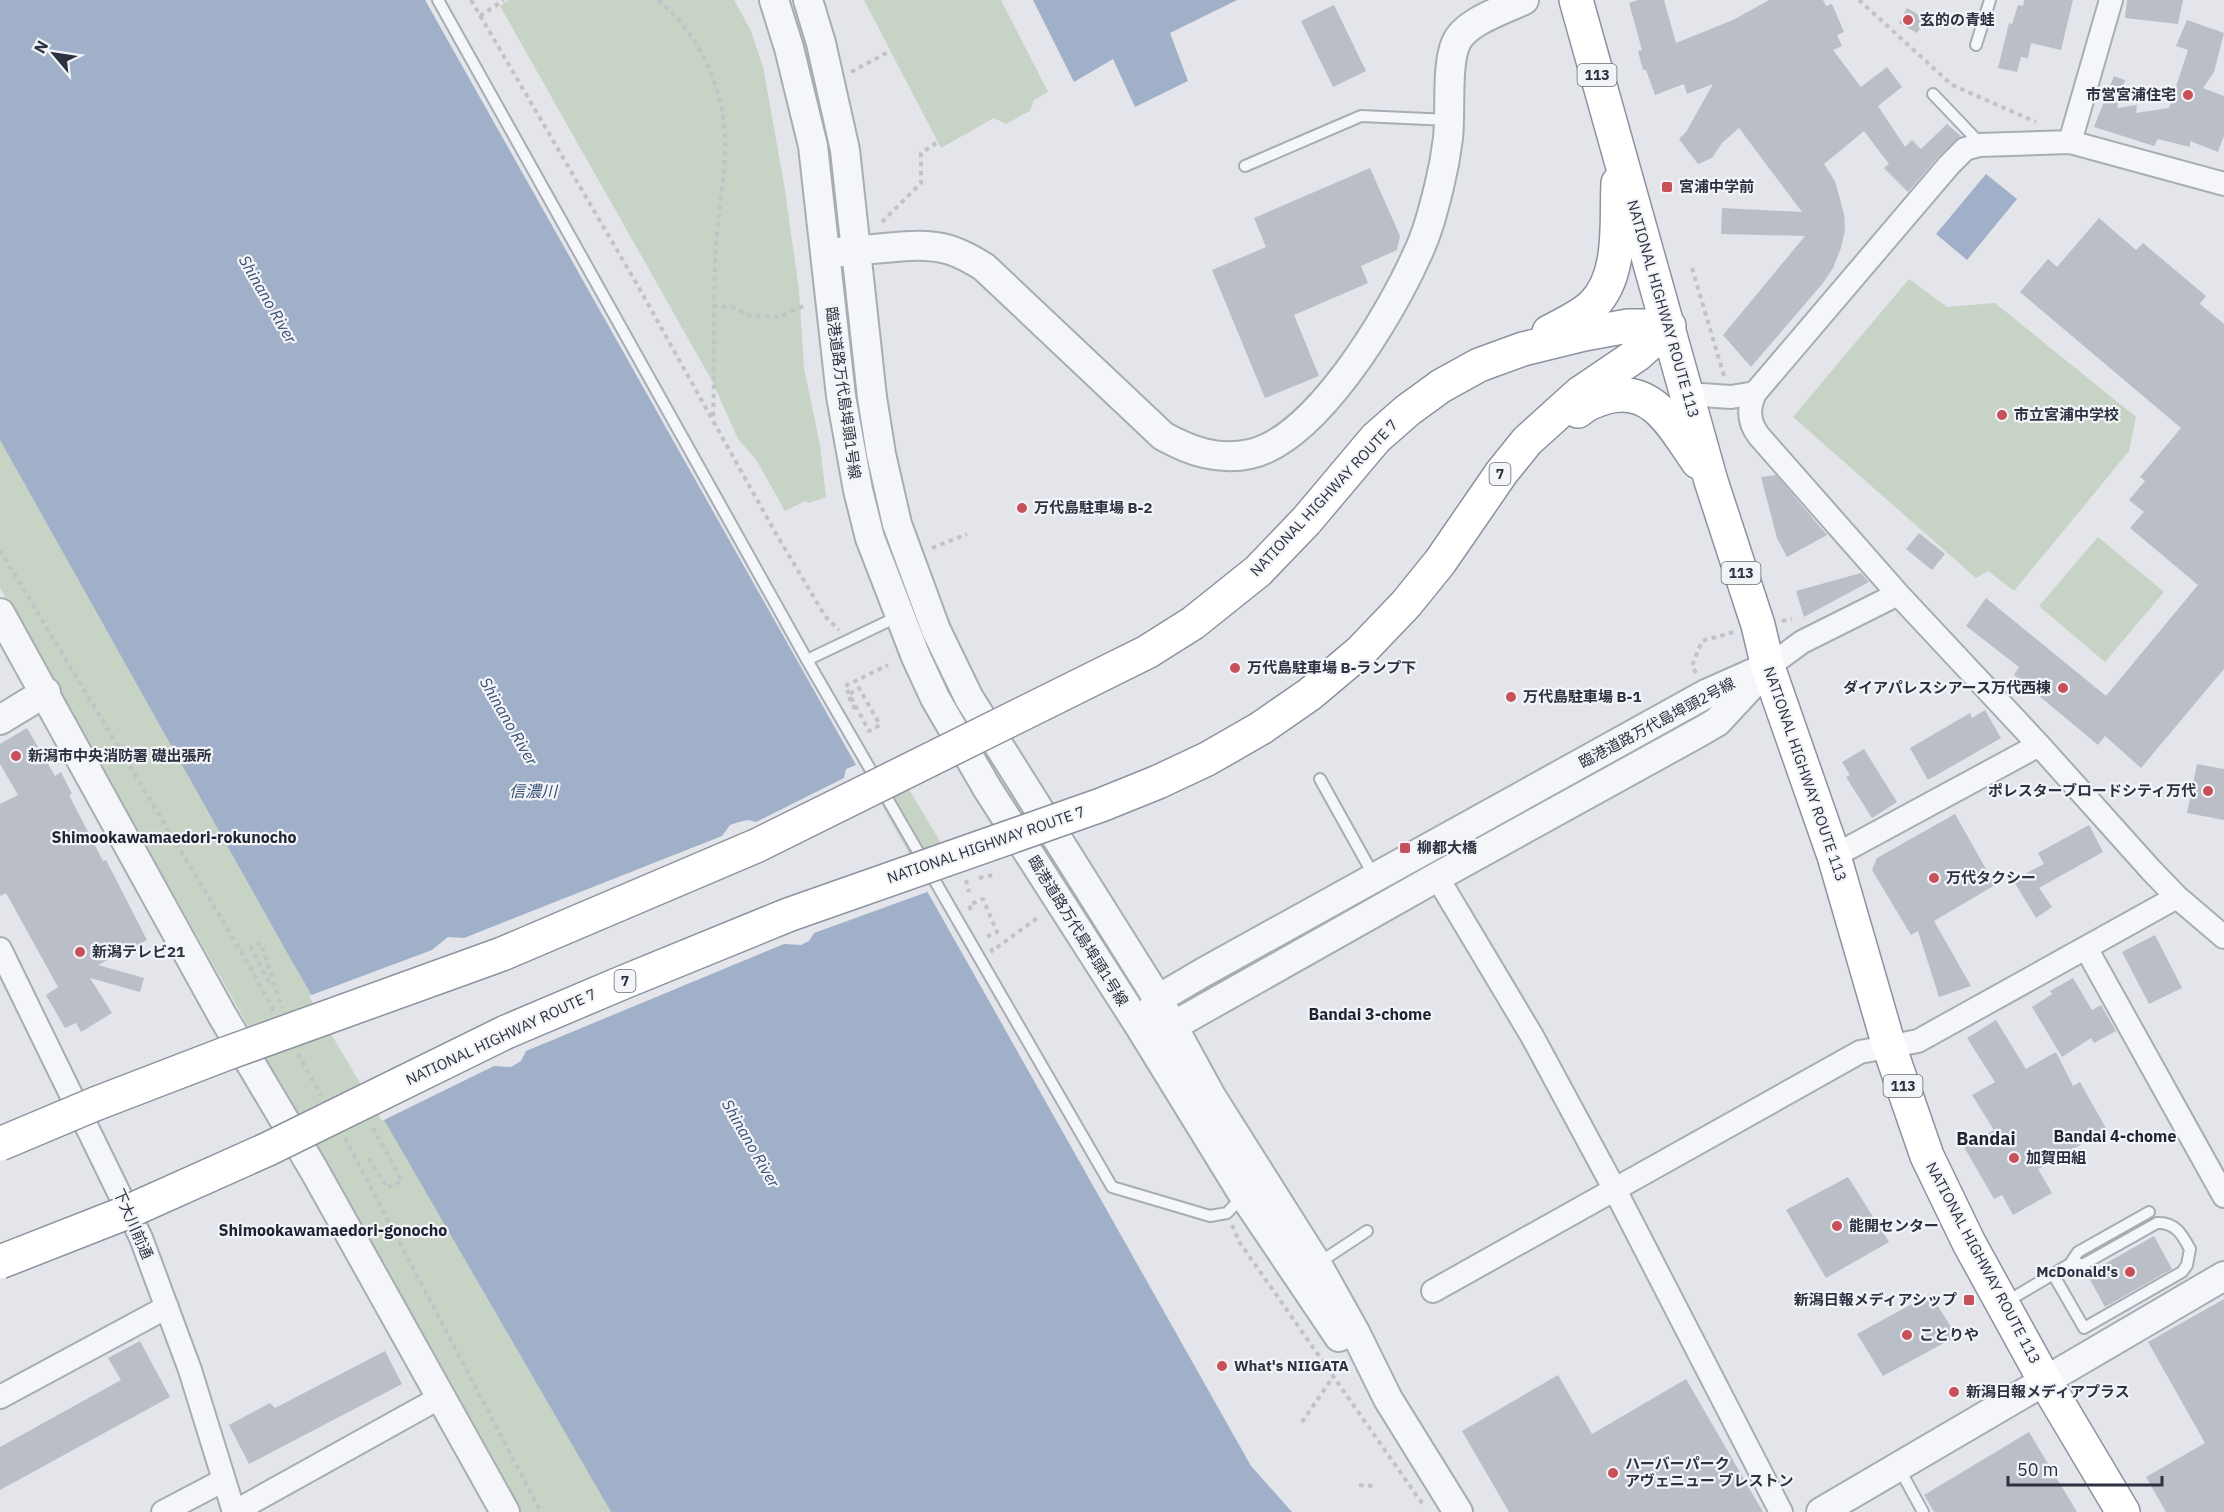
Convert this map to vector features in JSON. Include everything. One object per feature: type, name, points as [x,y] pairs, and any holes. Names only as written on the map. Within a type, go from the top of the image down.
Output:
[{"type":"highway","name":"NATIONAL HIGHWAY ROUTE 113","points":[[1576,0],[1711,481],[1758,625],[1768,666],[1834,856],[1889,1046],[1927,1156],[1969,1243],[2123,1512]]},
{"type":"highway","points":[[1479,365],[1576,317],[1594,304],[1604,291],[1615,256],[1619,150]]},
{"type":"highway","name":"NATIONAL HIGHWAY ROUTE 7","points":[[0,1144],[214,1058],[502,954],[758,845],[1147,652],[1193,623],[1258,571],[1306,520],[1376,438],[1441,386],[1479,365],[1523,349],[1628,326],[1669,326]]},
{"type":"highway","name":"NATIONAL HIGHWAY ROUTE 7","points":[[0,1262],[124,1213],[268,1149],[506,1032],[624,982],[788,915],[1101,805],[1207,759],[1261,728],[1310,694],[1361,651],[1406,604],[1440,562],[1502,472],[1527,441],[1579,394],[1638,354],[1669,326]]},
{"type":"highway","points":[[1527,441],[1557,431],[1584,406],[1616,394],[1630,394],[1643,397],[1665,416],[1711,481]]},
{"type":"street","name":"臨港道路万代島埠頭1号線","points":[[774,0],[792,58],[813,146],[841,396],[858,490],[870,538],[899,616],[935,698],[987,788],[1140,1027],[1236,1205],[1388,1398]]},
{"type":"street","name":"臨港道路万代島埠頭1号線","points":[[808,0],[821,43],[840,126],[872,398],[881,454],[897,524],[924,602],[969,698],[1158,999],[1211,1096],[1317,1264],[1388,1398],[1458,1512]]},
{"type":"street","points":[[824,253],[925,247],[948,250],[968,257],[984,267],[1163,436],[1199,453],[1232,456],[1251,454],[1274,444],[1300,427],[1328,396],[1381,324],[1426,234],[1444,164],[1449,120],[1451,64],[1456,42],[1471,24],[1524,0]]},
{"type":"street","points":[[2070,142],[2111,0]]},
{"type":"street","points":[[2224,184],[2070,142],[1980,145],[1965,149],[1755,393],[1750,407],[1754,430],[1898,594],[2177,897],[2224,937]]},
{"type":"street","points":[[1687,394],[1731,397],[1755,393]]},
{"type":"street","points":[[1768,666],[1802,642],[1898,594]]},
{"type":"street","points":[[0,613],[46,692],[222,1015],[320,1180],[505,1512]]},
{"type":"street","name":"臨港道路万代島埠頭2号線","points":[[1140,1027],[1158,999],[1706,694],[1768,666]]},
{"type":"street","name":"臨港道路万代島埠頭2号線","points":[[1140,1027],[1173,1026],[1717,722],[1768,666]]},
{"type":"street","points":[[0,720],[46,692]]},
{"type":"street","points":[[1834,856],[2039,745]]},
{"type":"street","points":[[1437,877],[1532,1036],[1615,1190],[1782,1512]]},
{"type":"street","points":[[1433,1291],[1860,1052],[1918,1041],[2177,897]]},
{"type":"street","points":[[2086,948],[2224,1196]]},
{"type":"street","name":"下大川前通","points":[[0,949],[141,1238],[167,1306],[234,1512]]},
{"type":"street","points":[[1821,1512],[2046,1381],[2107,1330],[2224,1276]]},
{"type":"street","points":[[0,1397],[167,1306]]},
{"type":"street","points":[[234,1512],[441,1397]]},
{"type":"street","points":[[163,1512],[224,1480]]},
{"type":"lane","points":[[438,0],[807,660],[1112,1188],[1210,1216],[1236,1205]]},
{"type":"lane","points":[[1976,45],[1990,0]]},
{"type":"lane","points":[[1933,94],[1980,145]]},
{"type":"lane","points":[[1245,166],[1361,116],[1449,120]]},
{"type":"lane","points":[[807,660],[899,616]]},
{"type":"lane","points":[[1320,779],[1375,878]]},
{"type":"lane","points":[[2003,1304],[2070,1264],[2078,1252],[2149,1212]]},
{"type":"lane","points":[[2053,1274],[2084,1328],[2107,1330],[2182,1272],[2187,1265],[2190,1249],[2177,1228],[2165,1222],[2157,1222],[2084,1264],[2070,1264]]},
{"type":"lane","points":[[1317,1264],[1367,1231]]},
{"type":"lane","points":[[1898,1467],[1923,1512]]},
{"type":"path","points":[[471,0],[638,286],[775,532],[825,616],[848,639]]},
{"type":"path","points":[[480,16],[504,0]]},
{"type":"path","points":[[658,0],[690,31],[706,62],[723,110],[725,148],[713,306],[715,363],[713,420]]},
{"type":"path","points":[[1858,0],[1952,85],[2061,132],[2070,142]]},
{"type":"path","points":[[851,72],[890,51]]},
{"type":"path","points":[[882,222],[921,183],[921,153],[938,142]]},
{"type":"path","points":[[1692,268],[1731,397]]},
{"type":"path","points":[[713,306],[732,306],[751,316],[779,317],[806,305]]},
{"type":"path","points":[[930,549],[967,534]]},
{"type":"path","points":[[867,733],[848,695],[854,692],[859,688],[880,725],[869,731],[855,704],[850,695],[845,686],[888,665]]},
{"type":"path","points":[[963,876],[969,892],[966,880],[993,875]]},
{"type":"path","points":[[969,905],[982,899],[997,932],[985,939],[979,929]]},
{"type":"path","points":[[963,900],[974,919]]},
{"type":"path","points":[[992,951],[1041,916]]},
{"type":"path","points":[[269,982],[251,948],[261,943],[283,1011]]},
{"type":"path","points":[[369,1120],[402,1181],[387,1188],[369,1158]]},
{"type":"path","points":[[1236,1205],[1240,1243],[1427,1512]]},
{"type":"path","points":[[1302,1422],[1333,1377]]},
{"type":"path","points":[[1359,1485],[1376,1486]]},
{"type":"green space","points":[[509,0],[734,0],[751,31],[763,67],[784,184],[799,290],[804,368],[820,445],[826,497],[809,503],[805,501],[785,511],[757,461],[738,439],[711,379],[500,6]]},
{"type":"green space","points":[[864,0],[1001,0],[1048,92],[1034,100],[1030,111],[1006,124],[994,118],[941,148]]},
{"type":"green space","points":[[1909,279],[1947,307],[1995,303],[2136,417],[2129,451],[2014,591],[1988,571],[1976,578],[1793,417]]},
{"type":"green space","points":[[0,440],[285,949],[907,786],[942,845],[365,1087],[611,1512],[518,1512],[239,1010],[0,588]]},
{"type":"green space","points":[[2098,537],[2164,592],[2105,662],[2039,606]]},
{"type":"water","name":"信濃川","points":[[0,0],[425,0],[1251,1466],[1292,1512],[611,1512],[285,949],[0,440]]},
{"type":"water","points":[[1033,0],[1237,0],[1170,33],[1188,81],[1135,107],[1113,59],[1074,82]]},
{"type":"water","points":[[1986,174],[2017,199],[1967,260],[1936,234]]},
{"type":"pier","points":[[859,764],[930,891],[814,933],[809,941],[801,945],[784,944],[526,1051],[521,1061],[511,1067],[494,1066],[382,1121],[309,996],[432,950],[448,937],[464,938],[722,836],[730,825],[748,820],[756,822],[844,778],[846,769]]},
{"type":"building","points":[[1638,0],[1664,0],[1676,43],[1733,20],[1769,0],[1823,0],[1826,6],[1832,4],[1844,32],[1837,35],[1842,46],[1833,50],[1861,87],[1887,67],[1902,87],[1878,106],[1905,147],[1912,140],[1921,149],[1947,124],[1961,136],[1939,156],[1908,192],[1884,168],[1889,164],[1864,131],[1824,164],[1835,181],[1844,214],[1845,230],[1841,248],[1833,268],[1823,283],[1751,367],[1723,335],[1805,236],[1721,234],[1722,208],[1802,212],[1739,128],[1722,143],[1712,158],[1698,164],[1679,139],[1686,132],[1713,84],[1687,94],[1684,84],[1655,95],[1646,70],[1643,70],[1638,51],[1642,50],[1629,3]]},
{"type":"building","points":[[2024,0],[2073,0],[2061,50],[2031,43],[2028,58],[2021,57],[2017,72],[1998,68],[2009,23],[2012,24],[2018,5],[2023,6]]},
{"type":"building","points":[[2127,0],[2183,0],[2178,24],[2125,18]]},
{"type":"building","points":[[1334,5],[1366,71],[1333,87],[1301,21]]},
{"type":"building","points":[[1907,8],[1926,19],[1917,33],[1899,23]]},
{"type":"building","name":"市営宮浦住宅","points":[[2187,20],[2224,33],[2214,72],[2203,88],[2224,96],[2224,136],[2218,152],[2190,141],[2190,147],[2158,139],[2154,146],[2094,127],[2114,76],[2125,80],[2117,108],[2137,105],[2136,113],[2169,108],[2188,50],[2176,46]]},
{"type":"building","points":[[1370,168],[1400,236],[1397,250],[1361,266],[1368,283],[1294,315],[1319,376],[1265,398],[1212,270],[1266,247],[1254,218]]},
{"type":"building","points":[[2099,218],[2136,250],[2143,243],[2206,296],[2200,304],[2224,324],[2224,669],[2141,768],[2105,736],[2098,745],[2014,675],[2019,667],[1966,626],[1986,598],[2106,696],[2198,585],[2130,528],[2144,512],[2129,500],[2145,481],[2140,477],[2181,428],[2020,292],[2048,259],[2057,267]]},
{"type":"building","points":[[1776,475],[1827,535],[1787,557],[1777,538],[1761,477]]},
{"type":"building","points":[[1919,533],[1945,554],[1932,570],[1906,549]]},
{"type":"building","points":[[1861,573],[1869,582],[1804,617],[1796,591]]},
{"type":"building","points":[[1985,710],[2001,738],[1928,780],[1910,748],[1970,713],[1972,718]]},
{"type":"building","points":[[27,728],[55,776],[61,772],[72,794],[69,795],[147,940],[98,965],[144,978],[140,992],[90,978],[112,1013],[81,1032],[76,1023],[65,1028],[46,995],[58,987],[6,893],[0,896],[0,804],[18,795],[0,764],[0,744]]},
{"type":"building","points":[[1864,749],[1897,802],[1872,818],[1846,777],[1850,775],[1842,762]]},
{"type":"building","name":"ポレスターブロードシティ万代","points":[[2197,764],[2224,769],[2224,820],[2187,813]]},
{"type":"building","name":"万代タクシー","points":[[1955,814],[1995,885],[1934,921],[1971,986],[1939,997],[1918,931],[1911,935],[1872,870],[1877,858]]},
{"type":"building","points":[[2089,825],[2103,852],[2039,888],[2052,907],[2036,918],[2013,880],[2044,864],[2038,853]]},
{"type":"building","points":[[2155,935],[2182,988],[2149,1004],[2122,952]]},
{"type":"building","points":[[2073,978],[2092,1010],[2101,1005],[2116,1031],[2094,1043],[2091,1038],[2062,1057],[2032,1007],[2052,994],[2050,991]]},
{"type":"building","name":"加賀田組","points":[[1996,1020],[2026,1069],[2056,1052],[2073,1086],[2080,1082],[2107,1130],[2038,1169],[2052,1193],[2013,1215],[2002,1195],[1994,1199],[1964,1147],[1994,1130],[1972,1095],[1995,1082],[1967,1038]]},
{"type":"building","name":"能開センター","points":[[1848,1177],[1889,1242],[1826,1278],[1786,1210]]},
{"type":"building","name":"McDonald's","points":[[2154,1236],[2172,1269],[2105,1307],[2087,1274]]},
{"type":"building","name":"ことりや","points":[[1930,1294],[1957,1336],[1883,1376],[1857,1334]]},
{"type":"building","points":[[2224,1299],[2224,1512],[2166,1512],[2146,1477],[2205,1443],[2148,1342]]},
{"type":"building","points":[[140,1341],[170,1397],[0,1490],[0,1447],[121,1380],[108,1358]]},
{"type":"building","points":[[385,1351],[402,1384],[249,1464],[229,1425],[270,1403],[275,1408]]},
{"type":"building","name":"ハーバーパーク アヴェニュー ブレストン","points":[[1558,1375],[1592,1434],[1686,1379],[1763,1512],[1509,1512],[1462,1431]]},
{"type":"building","points":[[2029,1432],[2077,1512],[1934,1512],[1924,1495]]},
{"type":"place","name":"玄的の青蛙","points":[[1908,20]]},
{"type":"place","name":"市営宮浦住宅","points":[[2188,95]]},
{"type":"place","name":"宮浦中学前","points":[[1667,187]]},
{"type":"place","name":"市立宮浦中学校","points":[[2002,415]]},
{"type":"place","name":"万代島駐車場 B-2","points":[[1022,508]]},
{"type":"place","name":"万代島駐車場 B-ランプ下","points":[[1235,668]]},
{"type":"place","name":"ダイアパレスシアース万代西棟","points":[[2063,688]]},
{"type":"place","name":"万代島駐車場 B-1","points":[[1511,697]]},
{"type":"place","name":"新潟市中央消防署 礎出張所","points":[[16,756]]},
{"type":"place","name":"ポレスターブロードシティ万代","points":[[2208,791]]},
{"type":"place","name":"柳都大橋","points":[[1405,848]]},
{"type":"place","name":"万代タクシー","points":[[1934,878]]},
{"type":"place","name":"新潟テレビ21","points":[[80,952]]},
{"type":"place","name":"加賀田組","points":[[2014,1158]]},
{"type":"place","name":"能開センター","points":[[1837,1226]]},
{"type":"place","name":"McDonald's","points":[[2130,1272]]},
{"type":"place","name":"新潟日報メディアシップ","points":[[1969,1300]]},
{"type":"place","name":"ことりや","points":[[1907,1335]]},
{"type":"place","name":"What's NIIGATA","points":[[1222,1366]]},
{"type":"place","name":"新潟日報メディアプラス","points":[[1954,1392]]},
{"type":"place","name":"ハーバーパーク アヴェニュー ブレストン","points":[[1613,1473]]},
{"type":"district","name":"Shimookawamaedori-rokunocho","points":[[174,837]]},
{"type":"district","name":"Bandai 3-chome","points":[[1370,1014]]},
{"type":"district","name":"Bandai 4-chome","points":[[2115,1136]]},
{"type":"district","name":"Bandai","points":[[1986,1139]]},
{"type":"district","name":"Shimookawamaedori-gonocho","points":[[333,1230]]},
{"type":"water label","name":"Shinano River","points":[[268,299]]},
{"type":"water label","name":"Shinano River","points":[[509,721]]},
{"type":"water label","name":"Shinano River","points":[[751,1143]]}]
